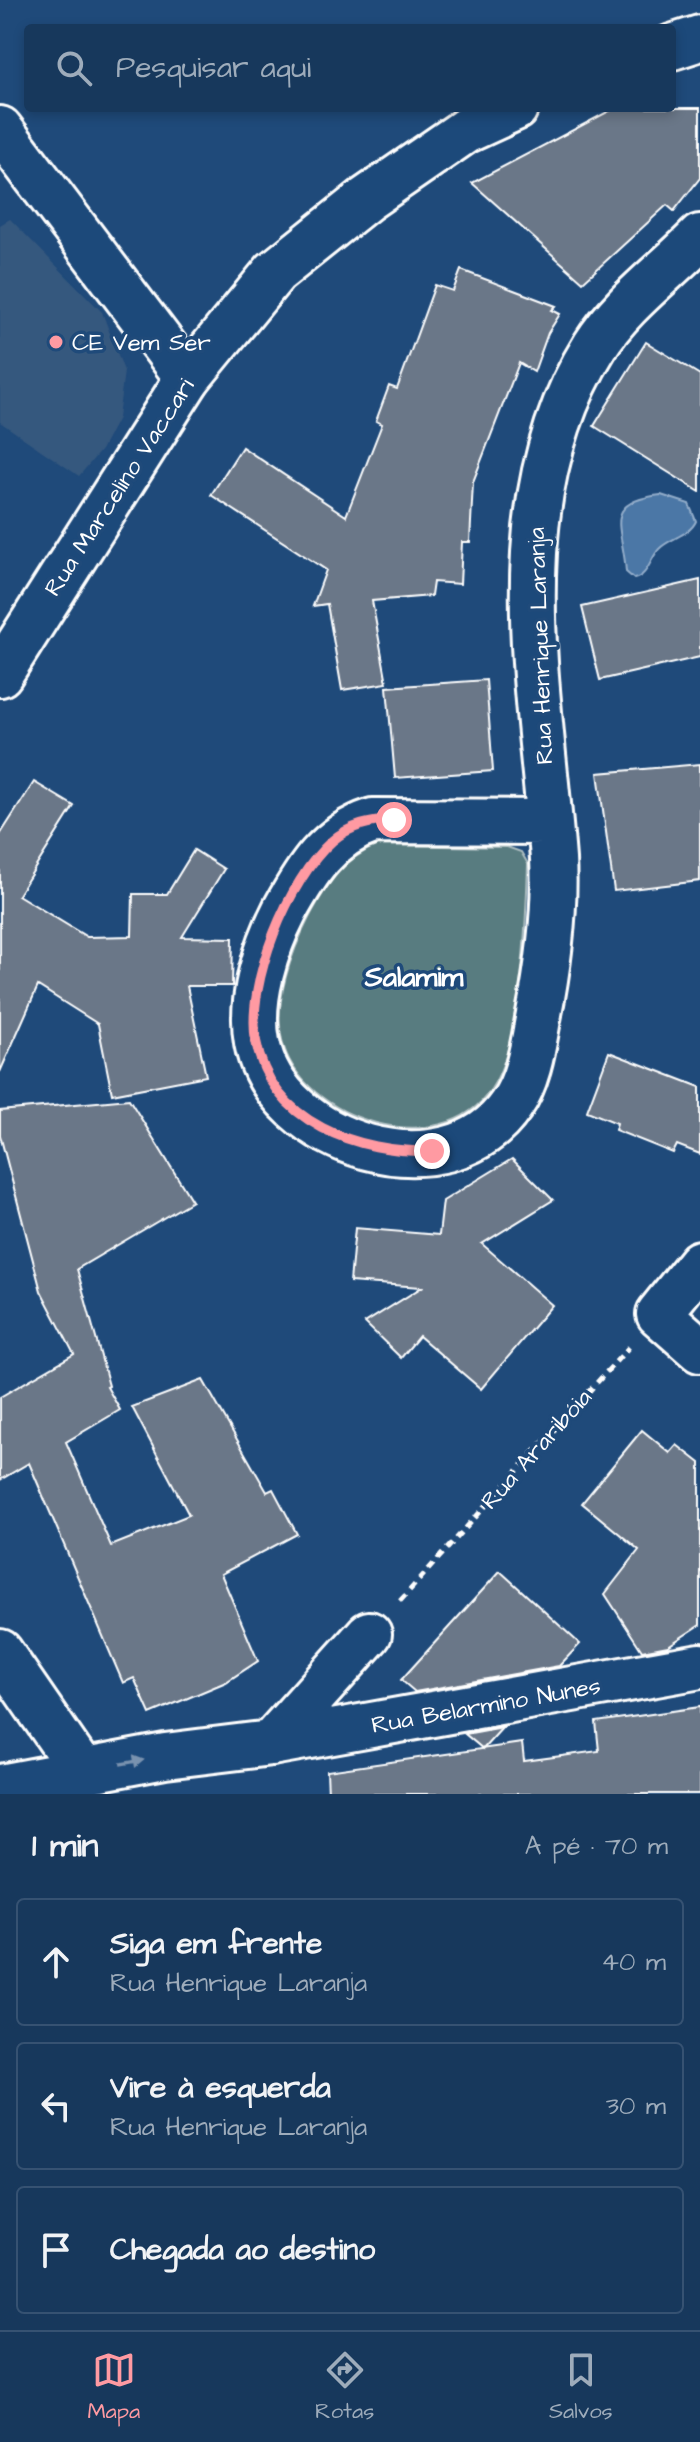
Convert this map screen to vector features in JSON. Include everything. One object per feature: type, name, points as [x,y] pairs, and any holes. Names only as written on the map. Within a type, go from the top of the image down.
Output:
[{"type":"street","points":[[676,46],[700,38]]},
{"type":"street","name":"Rua Marcelino Vaccari","points":[[0,674],[188,378],[275,272],[365,200],[465,131],[506,112]]},
{"type":"street","points":[[0,129],[188,378]]},
{"type":"street","name":"Rua Henrique Laranja","points":[[547,822],[373,821],[350,828],[332,841],[297,888],[279,923],[262,970],[254,1021],[263,1064],[277,1089],[297,1111],[325,1131],[356,1144],[394,1152],[432,1151],[475,1138],[511,1107],[528,1064],[545,977],[553,860],[547,822],[532,546],[546,458],[575,379],[596,343],[639,294],[700,237]]},
{"type":"street","points":[[700,1263],[659,1314],[700,1350]]},
{"type":"street","points":[[271,1743],[369,1634]]},
{"type":"street","points":[[0,1652],[82,1771]]},
{"type":"street","name":"Rua Belarmino Nunes","points":[[0,1787],[165,1756],[271,1743],[700,1666]]},
{"type":"path","name":"Rua Araribóia","points":[[369,1634],[659,1314]]},
{"type":"shaded area","name":"CE Vem Ser","points":[[10,219],[102,312],[124,371],[118,418],[101,450],[79,476],[0,422],[0,225]]},
{"type":"shaded area","points":[[661,495],[689,504],[696,521],[689,530],[659,549],[646,571],[634,579],[626,572],[620,530],[622,511],[642,498]]},
{"type":"green space","points":[[378,845],[507,847],[521,852],[528,864],[521,980],[502,1068],[491,1089],[469,1112],[441,1124],[409,1128],[375,1123],[343,1110],[316,1092],[294,1068],[282,1040],[282,993],[296,946],[309,918],[345,865]]},
{"type":"building","points":[[676,108],[700,108],[700,178],[674,211],[667,205],[583,282],[472,183],[607,112],[676,112]]},
{"type":"building","points":[[461,270],[556,306],[552,310],[560,314],[548,333],[534,372],[519,363],[473,482],[470,542],[462,542],[460,584],[433,582],[431,596],[372,601],[387,683],[342,690],[327,604],[313,606],[326,570],[211,495],[242,447],[346,516],[382,424],[376,421],[389,386],[397,389],[435,285],[453,291]]},
{"type":"building","points":[[646,342],[700,375],[700,492],[594,426]]},
{"type":"building","points":[[700,580],[700,657],[600,680],[582,607]]},
{"type":"building","points":[[486,680],[493,771],[395,778],[387,687]]},
{"type":"building","points":[[700,764],[700,881],[614,891],[598,773]]},
{"type":"building","points":[[34,782],[74,806],[18,895],[87,937],[132,936],[133,894],[167,894],[194,850],[224,869],[182,937],[233,938],[232,986],[187,986],[206,1076],[112,1094],[98,1024],[38,986],[0,1072],[0,835]]},
{"type":"building","points":[[609,1052],[700,1087],[700,1154],[677,1145],[673,1153],[615,1130],[617,1123],[587,1111]]},
{"type":"building","points":[[129,1099],[192,1201],[77,1269],[107,1387],[120,1410],[66,1442],[111,1546],[189,1515],[132,1407],[203,1380],[267,1492],[273,1489],[297,1534],[221,1574],[258,1661],[226,1682],[150,1714],[134,1678],[123,1683],[29,1463],[0,1480],[0,1397],[74,1354],[41,1291],[0,1135],[0,1111]]},
{"type":"building","points":[[512,1159],[553,1200],[482,1244],[552,1305],[481,1389],[419,1336],[401,1358],[365,1323],[422,1287],[350,1282],[355,1228],[439,1235],[443,1201]]},
{"type":"building","points":[[642,1430],[670,1453],[677,1445],[700,1463],[700,1625],[668,1646],[642,1651],[605,1594],[639,1550],[582,1503]]},
{"type":"building","points":[[500,1571],[580,1644],[559,1666],[415,1692],[401,1680]]},
{"type":"building","points":[[700,1707],[700,1794],[328,1794],[327,1771],[522,1743],[524,1761],[599,1751],[596,1722]]},
{"type":"building","points":[[503,1727],[483,1749],[465,1734]]},
{"type":"place","name":"CE Vem Ser","points":[[56,342]]},
{"type":"district","name":"Salamim","points":[[414,976]]},
{"type":"route","points":[[394,820],[373,821],[350,828],[332,841],[319,856],[297,888],[279,923],[262,970],[254,1021],[263,1064],[277,1089],[297,1111],[325,1131],[356,1144],[394,1152],[432,1151]]}]
